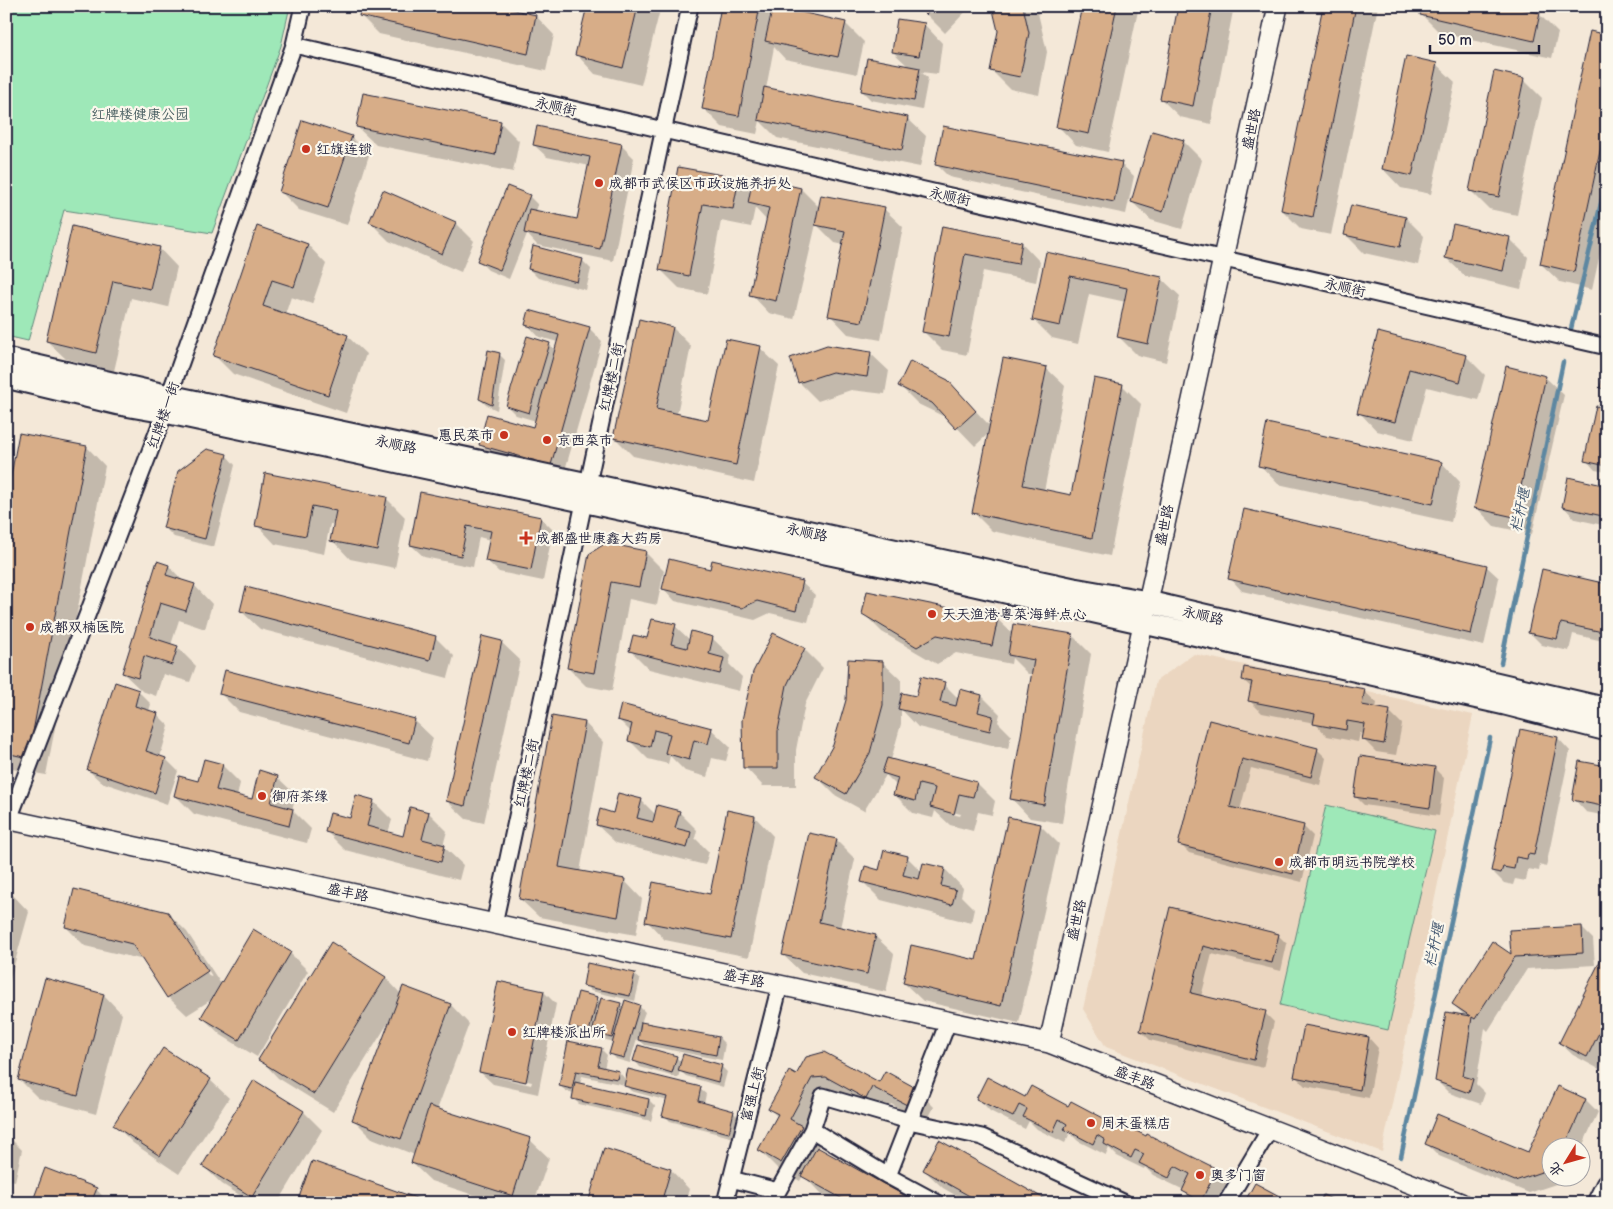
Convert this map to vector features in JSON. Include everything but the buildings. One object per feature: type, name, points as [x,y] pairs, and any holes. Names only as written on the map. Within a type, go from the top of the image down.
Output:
[{"type":"main road","name":"永顺路","points":[[6,359],[167,404],[586,493],[1148,602],[1607,709]]},
{"type":"main road","points":[[6,377],[119,404],[167,404]]},
{"type":"main road","points":[[586,493],[942,578],[1505,704],[1607,730]]},
{"type":"main road","points":[[1598,1203],[1607,1185]]},
{"type":"street","name":"红牌楼一街","points":[[8,819],[167,404],[294,45],[303,6]]},
{"type":"street","name":"红牌楼二街","points":[[494,924],[690,6]]},
{"type":"street","name":"盛世路","points":[[1049,1043],[1148,602],[1278,6]]},
{"type":"street","name":"永顺街","points":[[294,45],[1607,347]]},
{"type":"street","name":"盛丰路","points":[[8,819],[1049,1043],[1461,1203]]},
{"type":"street","name":"富强上街","points":[[725,1203],[780,985]]},
{"type":"street","points":[[888,1176],[948,1022]]},
{"type":"street","points":[[731,1179],[778,1191],[812,1130],[823,1096],[909,1121],[982,1137],[1125,1203]]},
{"type":"street","points":[[1226,1203],[1270,1129]]},
{"type":"street","points":[[812,1130],[888,1176],[938,1203]]},
{"type":"shaded area","name":"成都市明远书院学校","points":[[1194,654],[1473,715],[1382,1152],[1106,1047],[1083,1009],[1156,681]]},
{"type":"green space","name":"红牌楼健康公园","points":[[6,6],[290,6],[281,46],[212,233],[64,210],[28,341],[6,336]]},
{"type":"green space","points":[[1326,805],[1435,831],[1388,1030],[1280,1005]]},
{"type":"waterway","name":"栏杆堰","points":[[1571,329],[1607,178]]},
{"type":"waterway","name":"栏杆堰","points":[[1501,663],[1563,362]]},
{"type":"waterway","name":"栏杆堰","points":[[1401,1157],[1490,738]]},
{"type":"place","name":"红旗连锁","points":[[306,149]]},
{"type":"place","name":"成都市武侯区市政设施养护处","points":[[599,183]]},
{"type":"place","name":"惠民菜市","points":[[504,435]]},
{"type":"place","name":"京西菜市","points":[[547,440]]},
{"type":"place","name":"成都盛世康鑫大药房","points":[[526,538]]},
{"type":"place","name":"天天渔港·粤菜·海鲜·点心","points":[[932,614]]},
{"type":"place","name":"成都双楠医院","points":[[30,627]]},
{"type":"place","name":"御府茶缘","points":[[262,796]]},
{"type":"place","name":"成都市明远书院学校","points":[[1279,862]]},
{"type":"place","name":"红牌楼派出所","points":[[512,1032]]},
{"type":"place","name":"周末蛋糕店","points":[[1091,1123]]},
{"type":"place","name":"奥多门窗","points":[[1200,1175]]}]
